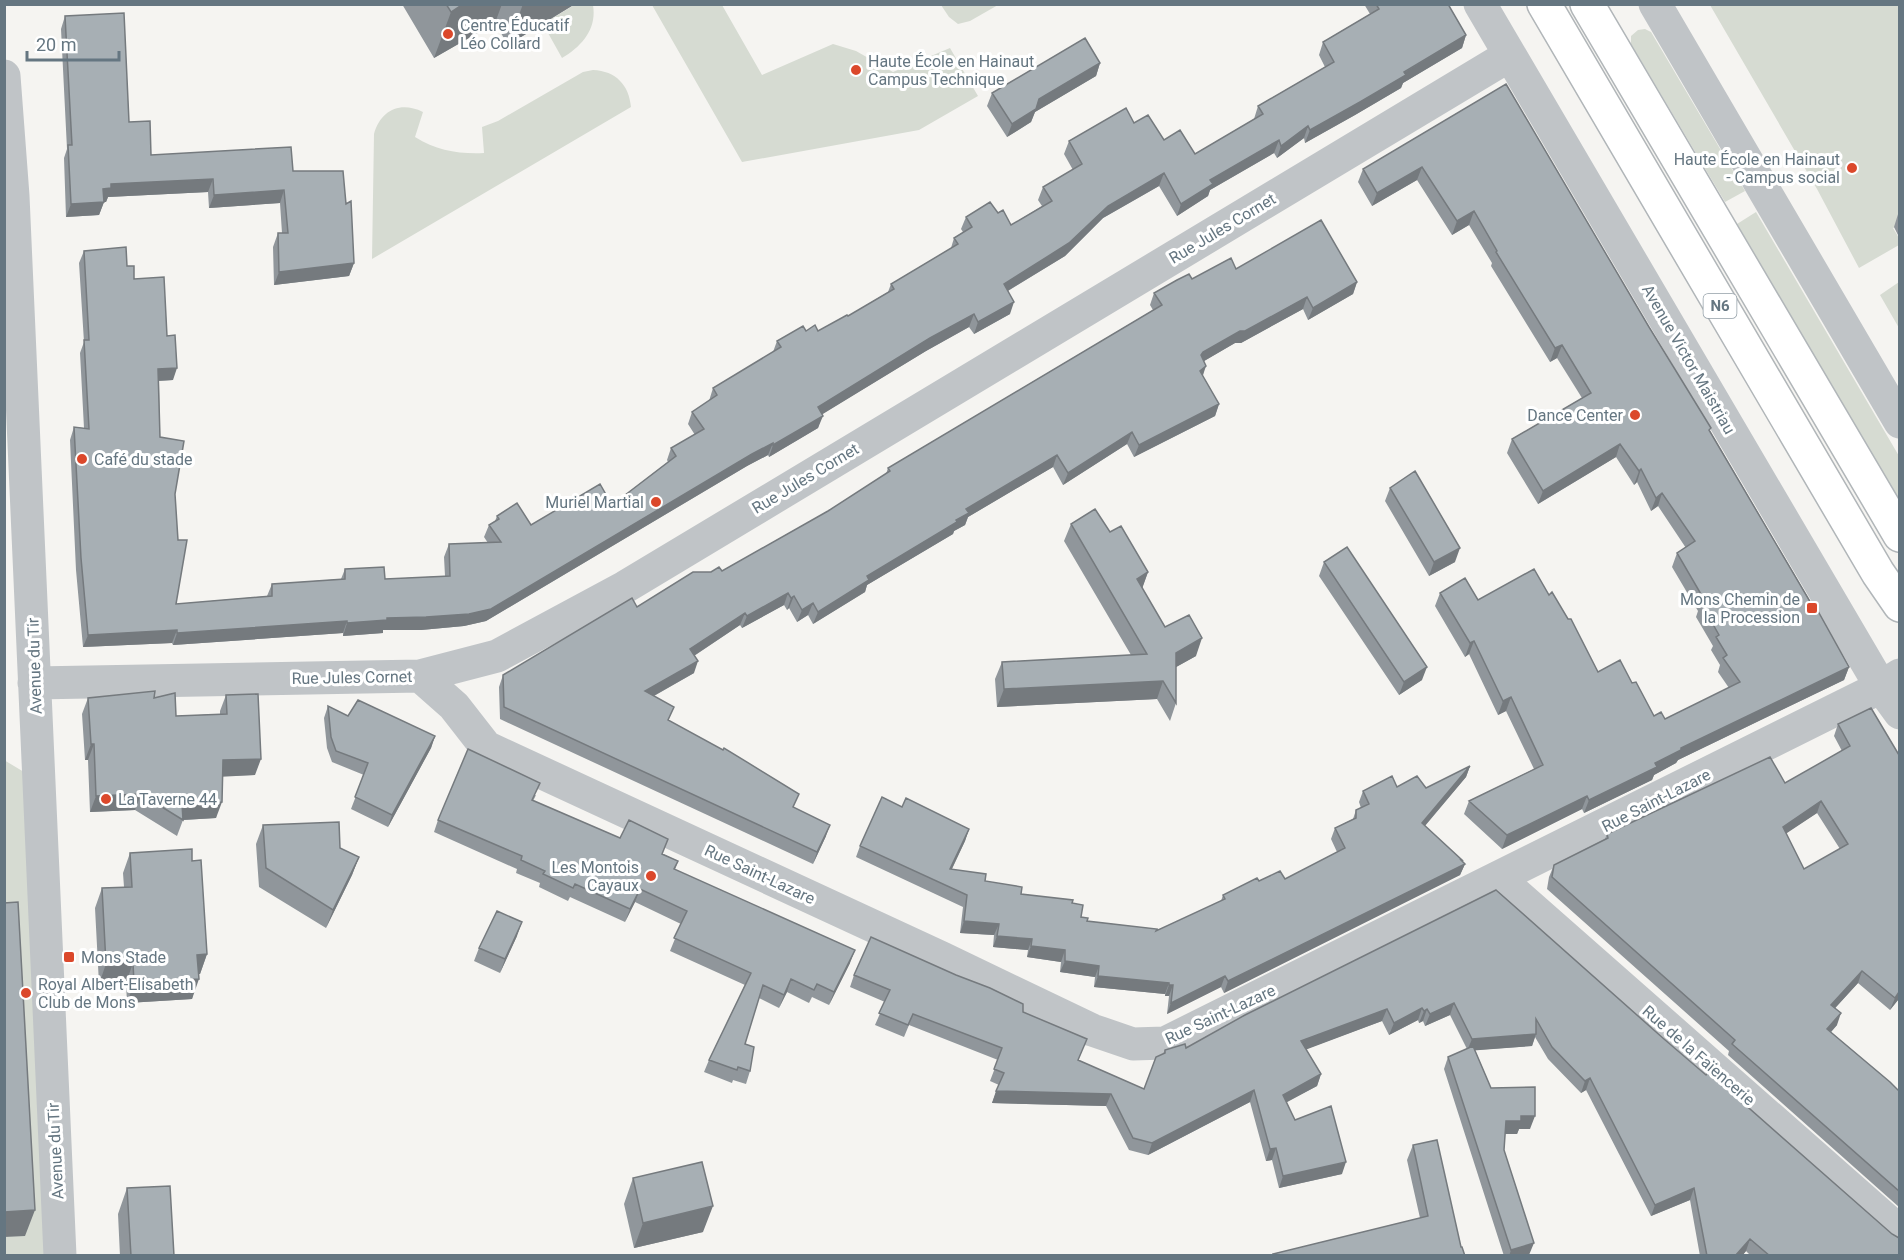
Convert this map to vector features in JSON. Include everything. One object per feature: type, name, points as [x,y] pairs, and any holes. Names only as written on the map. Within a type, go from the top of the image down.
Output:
[{"type":"main road","name":"N6","points":[[1544,4],[1866,553],[1899,605]]},
{"type":"main road","name":"N6","points":[[1595,7],[1899,535]]},
{"type":"street","name":"Avenue Victor Maistriau","points":[[1480,4],[1893,692]]},
{"type":"street","points":[[1655,4],[1899,422]]},
{"type":"street","name":"Rue Jules Cornet","points":[[34,683],[420,676],[497,656],[625,587],[1510,56]]},
{"type":"street","name":"Avenue du Tir","points":[[4,76],[13,196],[60,1256]]},
{"type":"street","name":"Rue Saint-Lazare","points":[[420,676],[454,706],[486,747],[1092,1030],[1133,1044],[1165,1043],[1498,879],[1893,692]]},
{"type":"street","name":"Rue de la Faïencerie","points":[[1498,879],[1899,1232]]},
{"type":"shaded area","points":[[574,5],[593,5],[593,22],[582,42],[562,58],[543,24]]},
{"type":"shaded area","points":[[652,5],[722,5],[762,75],[833,44],[856,51],[893,72],[950,48],[978,96],[919,130],[742,162]]},
{"type":"shaded area","points":[[941,5],[998,5],[970,21],[958,24],[949,17]]},
{"type":"shaded area","name":"Haute École en Hainaut - Campus social","points":[[1710,5],[1899,5],[1900,225],[1893,228],[1899,238],[1899,245],[1859,268],[1817,189]]},
{"type":"shaded area","points":[[1645,29],[1651,32],[1745,191],[1725,202],[1631,44],[1631,36],[1638,30]]},
{"type":"shaded area","points":[[593,70],[615,76],[624,86],[631,107],[372,259],[374,134],[381,119],[392,110],[407,107],[415,109],[423,112],[415,137],[448,151],[484,153],[482,127],[498,121],[583,72]]},
{"type":"shaded area","points":[[1756,212],[1899,456],[1899,500],[1737,224]]},
{"type":"shaded area","points":[[1899,282],[1899,328],[1880,295]]},
{"type":"shaded area","name":"Royal Albert-Elisabeth Club de Mons","points":[[4,760],[39,781],[60,1255],[5,1255]]},
{"type":"building","points":[[446,4],[463,4],[451,12]]},
{"type":"building","points":[[1376,4],[1448,4],[1466,35],[1404,72],[1406,75],[1360,102],[1310,130],[1308,126],[1281,146],[1279,140],[1210,180],[1213,184],[1181,204],[1164,173],[1108,206],[1069,243],[1004,284],[1014,302],[978,322],[974,314],[930,338],[818,407],[823,416],[773,445],[773,443],[752,454],[491,609],[469,614],[387,618],[387,620],[347,623],[347,621],[177,633],[177,630],[88,635],[81,558],[74,427],[89,429],[84,340],[89,340],[84,251],[126,247],[127,266],[134,266],[134,279],[164,277],[167,336],[175,335],[177,368],[158,369],[160,437],[184,441],[175,494],[178,540],[187,540],[176,604],[272,596],[272,584],[345,579],[345,569],[384,567],[385,579],[450,576],[449,544],[501,542],[489,525],[499,519],[497,516],[517,503],[531,525],[600,484],[612,505],[676,456],[671,448],[704,429],[692,412],[717,395],[713,388],[781,347],[777,341],[803,326],[806,331],[815,325],[818,331],[894,289],[891,284],[958,244],[954,238],[972,227],[966,217],[990,202],[998,213],[1003,210],[1011,225],[1052,201],[1043,187],[1082,164],[1069,141],[1126,108],[1134,123],[1148,115],[1164,140],[1180,130],[1195,154],[1263,114],[1258,106],[1334,62],[1323,42],[1379,9]]},
{"type":"building","points":[[124,13],[129,122],[150,121],[151,155],[291,147],[293,171],[343,171],[346,204],[351,201],[354,263],[279,272],[278,233],[288,233],[284,190],[214,195],[213,179],[111,184],[111,188],[103,189],[104,202],[71,204],[68,145],[72,145],[65,16]]},
{"type":"building","points":[[1085,38],[1100,63],[1039,99],[1036,109],[1012,124],[992,93]]},
{"type":"building","points":[[1506,84],[1711,428],[1709,430],[1812,605],[1814,604],[1849,667],[1681,748],[1655,763],[1657,767],[1589,800],[1587,796],[1507,835],[1469,801],[1543,765],[1511,697],[1503,701],[1474,641],[1470,643],[1440,593],[1465,578],[1478,600],[1534,569],[1549,595],[1552,592],[1568,619],[1571,619],[1598,672],[1620,660],[1632,683],[1636,682],[1654,716],[1661,712],[1665,719],[1740,682],[1723,658],[1727,655],[1701,603],[1705,601],[1677,553],[1695,541],[1662,493],[1656,498],[1641,469],[1639,471],[1620,444],[1543,491],[1512,439],[1591,393],[1562,345],[1555,348],[1496,252],[1474,211],[1457,221],[1422,167],[1377,193],[1363,169]]},
{"type":"building","points":[[1321,220],[1357,282],[1313,308],[1307,297],[1203,352],[1201,355],[1206,366],[1200,371],[1219,404],[1139,445],[1132,432],[1068,473],[1057,455],[966,509],[969,513],[956,520],[957,522],[867,576],[869,580],[818,612],[813,603],[802,610],[794,596],[791,598],[788,593],[747,616],[745,613],[690,649],[698,661],[645,691],[674,707],[668,720],[723,750],[724,748],[799,794],[793,807],[830,825],[817,852],[504,707],[503,675],[632,598],[637,607],[693,572],[711,572],[719,567],[722,571],[828,511],[890,471],[888,468],[1162,305],[1154,293],[1189,274],[1192,279],[1231,258],[1236,269]]},
{"type":"building","points":[[1415,471],[1460,548],[1434,562],[1390,488]]},
{"type":"building","points":[[1095,509],[1110,532],[1121,526],[1148,572],[1137,579],[1165,627],[1189,615],[1202,638],[1176,653],[1176,703],[1163,681],[1004,689],[1002,662],[1147,654],[1071,524]]},
{"type":"building","points":[[1347,547],[1427,667],[1404,682],[1324,562]]},
{"type":"building","points":[[155,691],[154,698],[175,693],[176,716],[227,714],[226,695],[258,694],[261,759],[223,760],[222,802],[182,804],[183,820],[141,794],[96,796],[94,744],[91,744],[88,698]]},
{"type":"building","points":[[358,700],[435,736],[392,815],[355,797],[368,763],[336,751],[331,737],[328,706],[348,716]]},
{"type":"building","points":[[1871,708],[1899,755],[1899,992],[1895,998],[1862,971],[1831,1005],[1841,1013],[1827,1029],[1899,1091],[1899,1191],[1732,1044],[1735,1040],[1552,877],[1554,865],[1608,838],[1607,834],[1770,757],[1785,783],[1850,746],[1838,724]],"holes":[[[1821,801],[1848,844],[1804,869],[1783,827]]]},
{"type":"building","points":[[468,749],[540,783],[532,800],[620,838],[629,820],[668,839],[662,854],[678,861],[674,869],[855,950],[834,992],[817,984],[814,990],[791,979],[784,995],[763,985],[745,1044],[754,1047],[750,1071],[738,1067],[737,1070],[709,1060],[751,973],[674,938],[687,911],[640,889],[630,909],[575,884],[573,888],[543,874],[545,871],[521,860],[522,856],[438,820]]},
{"type":"building","points":[[1470,766],[1422,823],[1465,864],[1228,981],[1225,976],[1171,1003],[1173,985],[1169,983],[1098,976],[1099,966],[1065,961],[1065,950],[1031,946],[1032,939],[997,936],[999,924],[964,921],[967,895],[860,846],[882,797],[902,807],[906,798],[969,829],[950,869],[986,874],[985,881],[1022,887],[1021,894],[1073,900],[1072,903],[1083,905],[1081,917],[1088,918],[1087,921],[1157,929],[1156,931],[1225,899],[1223,895],[1257,878],[1259,881],[1280,871],[1285,879],[1345,848],[1335,828],[1356,818],[1356,810],[1369,804],[1363,791],[1392,776],[1397,787],[1417,776],[1426,788]]},
{"type":"building","points":[[339,822],[340,848],[359,857],[333,910],[266,868],[263,825]]},
{"type":"building","points":[[192,849],[192,861],[201,860],[207,954],[197,955],[199,979],[134,983],[133,963],[106,964],[102,888],[132,887],[130,853]]},
{"type":"building","points":[[1496,890],[1664,1039],[1706,1075],[1708,1072],[1899,1238],[1899,1256],[1770,1256],[1750,1239],[1735,1256],[1707,1256],[1694,1188],[1655,1205],[1590,1078],[1585,1081],[1552,1047],[1536,1019],[1536,1034],[1472,1039],[1454,1003],[1430,1014],[1427,1009],[1424,1011],[1422,1008],[1394,1023],[1387,1009],[1301,1041],[1321,1074],[1283,1095],[1295,1120],[1331,1106],[1346,1162],[1283,1176],[1276,1148],[1270,1149],[1254,1090],[1152,1143],[1133,1138],[1111,1094],[996,1091],[1004,1073],[994,1069],[1002,1048],[913,1014],[908,1025],[879,1013],[890,990],[854,975],[871,937],[990,988],[1023,1004],[1023,1012],[1087,1039],[1078,1060],[1144,1089],[1156,1057],[1165,1053],[1165,1050],[1185,1044],[1186,1048],[1245,1015]]},
{"type":"building","points":[[18,902],[35,1210],[4,1212],[4,903]]},
{"type":"building","points":[[497,911],[522,922],[505,959],[479,948]]},
{"type":"building","points":[[1473,1046],[1491,1088],[1535,1087],[1535,1116],[1521,1116],[1521,1121],[1506,1121],[1504,1150],[1534,1243],[1511,1250],[1448,1057]]},
{"type":"building","points":[[1437,1140],[1465,1256],[1274,1256],[1273,1254],[1428,1216],[1413,1145]]},
{"type":"building","points":[[702,1162],[713,1206],[643,1223],[633,1178]]},
{"type":"building","points":[[170,1186],[174,1256],[131,1256],[127,1188]]},
{"type":"place","name":"Centre Éducatif Léo Collard","points":[[448,34]]},
{"type":"place","name":"Haute École en Hainaut Campus Technique","points":[[856,70]]},
{"type":"place","name":"Haute École en Hainaut - Campus social","points":[[1852,168]]},
{"type":"place","name":"Dance Center","points":[[1635,415]]},
{"type":"place","name":"Café du stade","points":[[82,459]]},
{"type":"place","name":"Muriel Martial","points":[[656,502]]},
{"type":"place","name":"Mons Chemin de la Procession","points":[[1812,608]]},
{"type":"place","name":"La Taverne 44","points":[[106,799]]},
{"type":"place","name":"Les Montois Cayaux","points":[[651,876]]},
{"type":"place","name":"Mons Stade","points":[[69,957]]},
{"type":"place","name":"Royal Albert-Elisabeth Club de Mons","points":[[26,993]]}]
